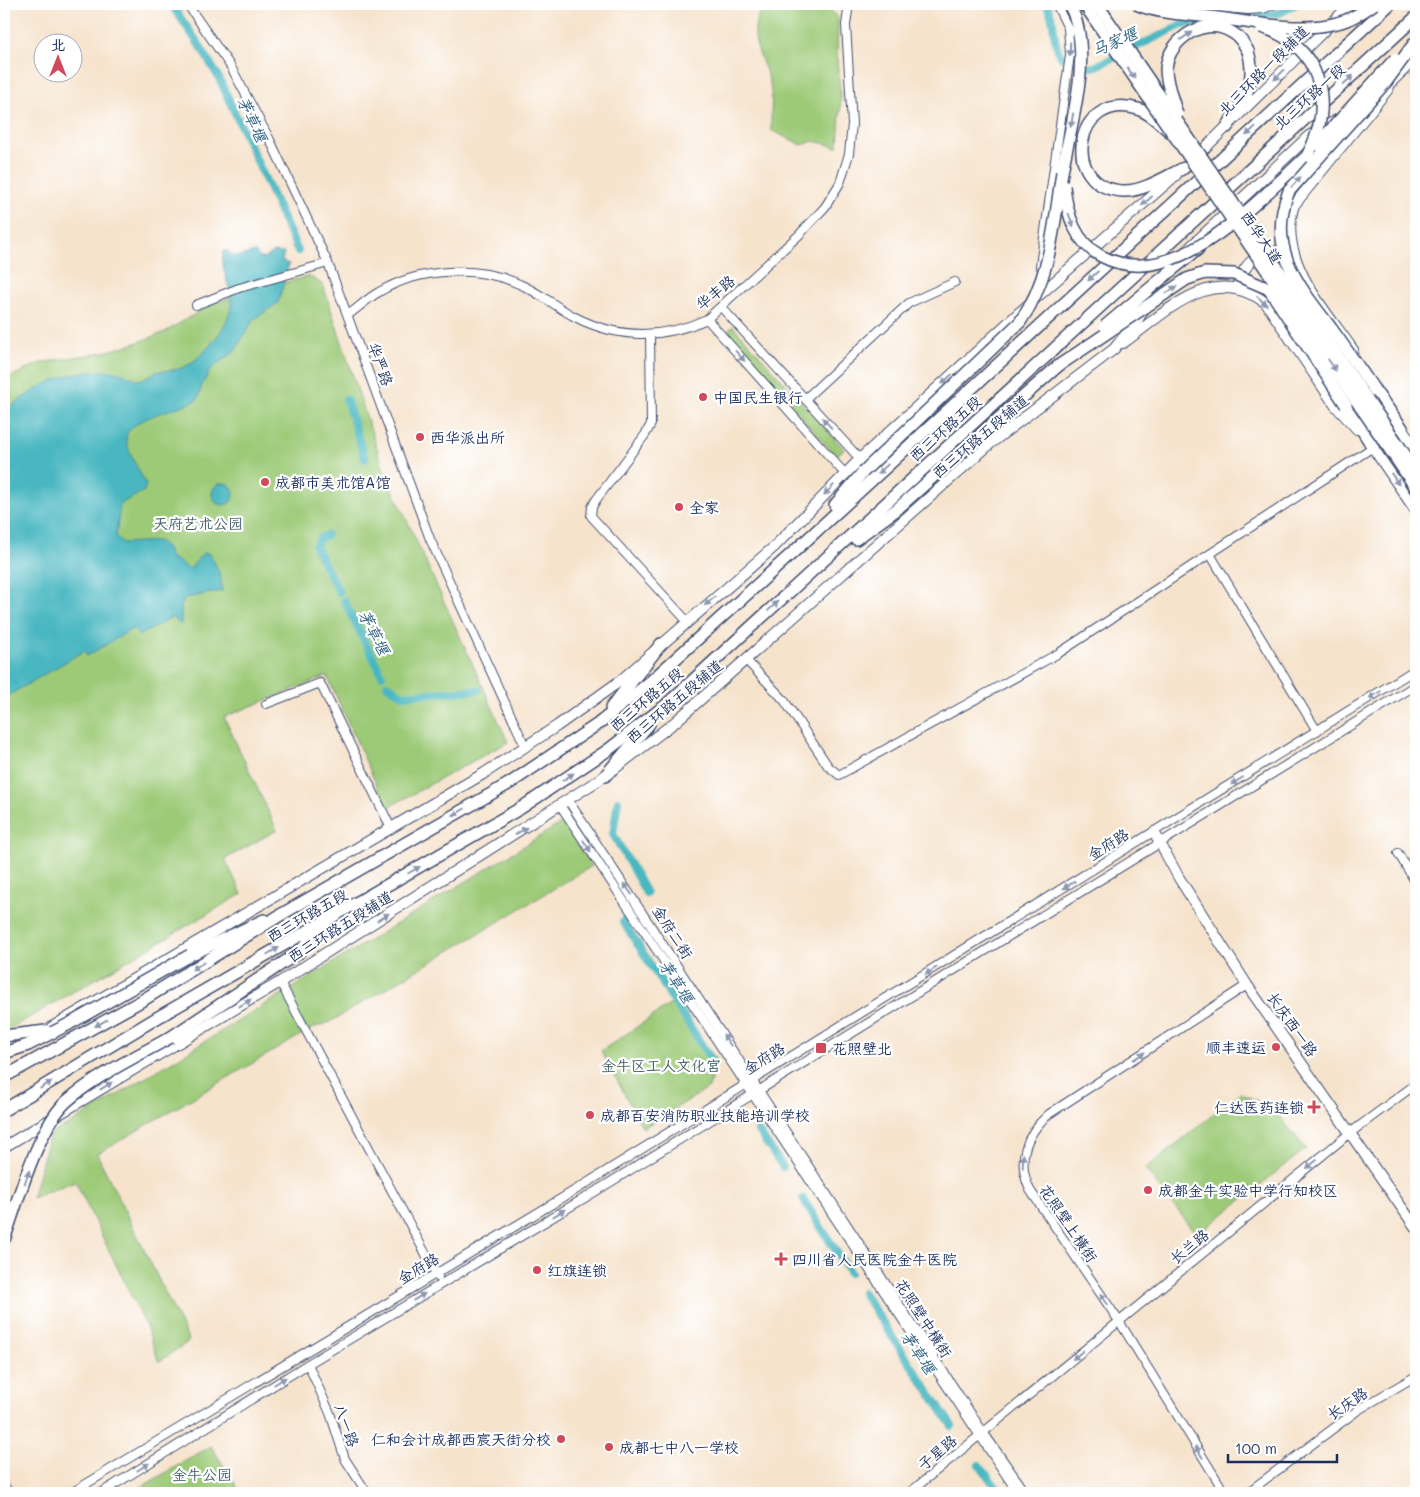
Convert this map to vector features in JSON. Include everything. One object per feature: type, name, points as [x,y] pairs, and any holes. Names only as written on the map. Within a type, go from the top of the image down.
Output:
[{"type":"highway","points":[[799,547],[863,472],[1020,322],[1031,306],[1042,282],[1047,263],[1082,63],[1078,25],[1069,4]]},
{"type":"highway","name":"西华大道","points":[[1084,4],[1177,130],[1313,329],[1392,434],[1416,471]]},
{"type":"highway","name":"西华大道","points":[[1097,4],[1177,130]]},
{"type":"highway","points":[[1136,4],[1159,11],[1289,26],[1317,26],[1338,23],[1358,15],[1374,4]]},
{"type":"highway","name":"北三环路一段","points":[[1206,172],[1390,4]]},
{"type":"highway","name":"北三环路一段","points":[[1221,196],[1416,17]]},
{"type":"highway","points":[[1228,19],[1264,28],[1279,35],[1291,42],[1312,66],[1321,93],[1322,108],[1317,138],[1307,156]]},
{"type":"highway","points":[[1177,130],[1166,69],[1169,55],[1176,43],[1198,29],[1222,28],[1232,32],[1248,51],[1252,64],[1252,78],[1248,91],[1227,127]]},
{"type":"highway","points":[[814,568],[896,510],[1058,366],[1206,242],[1243,214],[1307,156],[1416,39]]},
{"type":"highway","points":[[1299,308],[1284,255],[1280,222],[1282,208],[1289,191],[1386,82],[1416,39]]},
{"type":"highway","points":[[1177,130],[1138,109],[1124,107],[1098,115],[1088,124],[1082,134],[1080,147],[1089,173],[1098,182],[1111,189],[1125,191],[1142,187],[1184,168]]},
{"type":"highway","points":[[1062,172],[1070,222],[1079,238],[1093,252],[1115,263],[1135,266],[1161,263],[1186,254],[1206,242]]},
{"type":"highway","name":"西三环路五段","points":[[4,1076],[144,1000],[282,914],[510,783],[598,724],[650,682],[799,547],[1206,172]]},
{"type":"highway","name":"西三环路五段","points":[[4,1110],[156,1019],[522,808],[608,750],[666,705],[1221,196]]},
{"type":"highway","points":[[1290,271],[1375,391],[1392,434]]},
{"type":"highway","points":[[1058,366],[1187,279],[1205,273],[1234,274],[1269,289],[1299,308]]},
{"type":"highway","points":[[1269,289],[1373,447]]},
{"type":"highway","points":[[1313,329],[1343,346]]},
{"type":"highway","points":[[1313,329],[1318,364]]},
{"type":"highway","name":"西华大道","points":[[1392,434],[1416,488]]},
{"type":"highway","points":[[598,724],[661,644]]},
{"type":"highway","points":[[605,776],[666,705]]},
{"type":"highway","points":[[4,1054],[28,1045],[69,1024],[190,955],[254,922],[282,914]]},
{"type":"highway","points":[[4,1240],[47,1128],[66,1102],[101,1077],[170,1036],[298,953],[338,914]]},
{"type":"highway","points":[[4,1036],[42,1032],[69,1024]]},
{"type":"main road","name":"北三环路一段辅道","points":[[1184,168],[1351,4]]},
{"type":"main road","points":[[1416,58],[1392,84],[1294,204],[1288,219],[1293,251],[1305,279],[1374,380],[1392,434],[1416,450]]},
{"type":"main road","name":"西三环路五段辅道","points":[[4,1148],[280,982],[605,776],[675,722],[991,443],[1114,349],[1138,319],[1165,274],[1194,241],[1309,136],[1328,123],[1368,102],[1392,84]]},
{"type":"main road","points":[[4,1054],[391,828],[557,726],[620,681],[774,547],[860,459],[1020,312],[1184,168]]},
{"type":"main road","points":[[1236,288],[1244,268],[1262,253],[1274,250],[1293,251]]},
{"type":"main road","points":[[1114,349],[1188,295],[1221,286],[1252,292],[1266,303],[1335,405],[1373,447],[1416,511]]},
{"type":"main road","name":"长庆西一路","points":[[1154,832],[1179,878],[1247,985],[1416,1228]]},
{"type":"main road","points":[[4,1143],[16,1140]]},
{"type":"main road","points":[[4,1487],[8,1493]]},
{"type":"street","name":"华严路","points":[[187,4],[231,67],[270,140],[328,263],[430,539],[525,746]]},
{"type":"street","name":"华丰路","points":[[348,314],[380,291],[416,278],[448,271],[484,273],[518,283],[574,317],[604,328],[664,334],[688,328],[707,319],[722,308],[799,235],[825,207],[840,183],[849,154],[852,124],[846,25],[849,4]]},
{"type":"street","points":[[1020,312],[1035,282],[1041,262],[1068,78],[1071,45],[1068,28],[1056,4]]},
{"type":"street","points":[[1166,4],[1250,10],[1263,9],[1275,4]]},
{"type":"street","points":[[196,305],[239,288],[297,274],[328,263]]},
{"type":"street","points":[[805,399],[909,303],[955,282]]},
{"type":"street","points":[[722,308],[860,459]]},
{"type":"street","points":[[707,319],[845,474]]},
{"type":"street","points":[[650,334],[651,424],[645,435],[596,500],[591,516],[687,621]]},
{"type":"street","points":[[746,660],[784,700],[828,766],[838,775],[1058,653],[1373,447]]},
{"type":"street","points":[[1210,554],[1317,731]]},
{"type":"street","name":"金府路","points":[[71,1493],[436,1274],[750,1082],[1416,670]]},
{"type":"street","points":[[266,704],[320,683],[391,828]]},
{"type":"street","name":"金府路","points":[[101,1493],[308,1364],[756,1092],[1416,685]]},
{"type":"street","name":"金府二街","points":[[564,803],[750,1082]]},
{"type":"street","points":[[1398,853],[1416,883]]},
{"type":"street","points":[[280,982],[442,1284]]},
{"type":"street","name":"花照壁上横街","points":[[1225,1493],[1119,1321],[1030,1190],[1023,1168],[1026,1142],[1039,1123],[1049,1114],[1247,985]]},
{"type":"street","name":"花照壁中横街","points":[[750,1082],[1018,1493]]},
{"type":"street","name":"长兰路","points":[[980,1434],[1350,1133],[1416,1084]]},
{"type":"street","name":"八一路","points":[[308,1364],[330,1413],[345,1459],[366,1493]]},
{"type":"street","name":"长庆路","points":[[1247,1493],[1358,1410],[1416,1376]]},
{"type":"street","name":"花照壁中横街","points":[[980,1434],[1026,1493]]},
{"type":"street","name":"子星路","points":[[909,1493],[980,1434]]},
{"type":"green space","points":[[764,4],[825,4],[838,18],[837,61],[841,97],[838,147],[814,141],[802,145],[771,130],[771,90],[755,38],[755,28]]},
{"type":"green space","name":"天府艺术公园","points":[[309,276],[323,285],[384,470],[508,742],[387,808],[327,676],[224,717],[277,830],[225,859],[242,894],[4,1032],[4,380],[40,363],[105,352],[139,342],[165,332],[215,302]]},
{"type":"green space","points":[[733,326],[844,449],[836,456],[725,333]]},
{"type":"green space","points":[[563,822],[592,866],[330,1022],[313,1028],[97,1154],[189,1341],[159,1362],[146,1326],[75,1181],[32,1198],[50,1134],[70,1124]]},
{"type":"green space","name":"金牛区工人文化宫","points":[[671,1004],[716,1059],[709,1088],[643,1128],[601,1051]]},
{"type":"green space","points":[[1240,1093],[1273,1108],[1306,1149],[1197,1235],[1145,1169]]},
{"type":"green space","name":"金牛公园","points":[[211,1446],[241,1493],[131,1493]]},
{"type":"water","points":[[227,250],[234,256],[256,252],[263,259],[274,252],[284,253],[282,261],[289,264],[278,303],[253,320],[235,351],[211,369],[202,385],[198,399],[145,419],[128,431],[126,439],[128,449],[146,485],[144,491],[120,504],[116,536],[123,543],[159,541],[166,547],[170,557],[190,569],[203,553],[208,553],[218,571],[222,591],[185,598],[181,607],[181,625],[172,617],[139,636],[134,628],[87,656],[84,651],[4,698],[4,413],[16,402],[44,385],[74,374],[106,371],[124,374],[140,380],[157,372],[180,369],[191,363],[215,339],[222,329],[230,310],[231,301],[222,258],[223,252]]},
{"type":"water","points":[[223,483],[231,486],[234,494],[231,502],[223,505],[215,502],[212,494],[215,486]]},
{"type":"waterway","name":"茅草堰","points":[[171,4],[219,78],[298,251]]},
{"type":"waterway","name":"马家堰","points":[[1046,4],[1052,17],[1056,45],[1062,58]]},
{"type":"waterway","name":"马家堰","points":[[1240,18],[1280,13],[1296,4]]},
{"type":"waterway","name":"马家堰","points":[[1085,67],[1094,67],[1184,24],[1211,21]]},
{"type":"waterway","name":"茅草堰","points":[[346,399],[365,459]]},
{"type":"waterway","name":"茅草堰","points":[[327,535],[320,538],[315,546],[339,592]]},
{"type":"waterway","name":"茅草堰","points":[[344,601],[382,675]]},
{"type":"waterway","name":"茅草堰","points":[[387,685],[403,695],[478,690]]},
{"type":"waterway","name":"茅草堰","points":[[618,801],[613,834],[646,893]]},
{"type":"waterway","name":"茅草堰","points":[[627,916],[623,922],[712,1061]]},
{"type":"waterway","name":"茅草堰","points":[[758,1131],[783,1167]]},
{"type":"waterway","name":"茅草堰","points":[[803,1199],[850,1273]]},
{"type":"waterway","name":"茅草堰","points":[[863,1293],[952,1426]]},
{"type":"waterway","name":"茅草堰","points":[[979,1465],[1001,1493]]},
{"type":"place","name":"中国民生银行","points":[[703,397]]},
{"type":"place","name":"西华派出所","points":[[420,437]]},
{"type":"place","name":"成都市美术馆A馆","points":[[265,482]]},
{"type":"place","name":"全家","points":[[679,507]]},
{"type":"place","name":"顺丰速运","points":[[1276,1047]]},
{"type":"place","name":"花照壁北","points":[[821,1048]]},
{"type":"place","name":"仁达医药连锁","points":[[1314,1107]]},
{"type":"place","name":"成都百安消防职业技能培训学校","points":[[590,1115]]},
{"type":"place","name":"成都金牛实验中学行知校区","points":[[1148,1190]]},
{"type":"place","name":"四川省人民医院金牛医院","points":[[781,1259]]},
{"type":"place","name":"红旗连锁","points":[[537,1270]]},
{"type":"place","name":"仁和会计成都西宸天街分校","points":[[561,1439]]},
{"type":"place","name":"成都七中八一学校","points":[[609,1447]]}]
